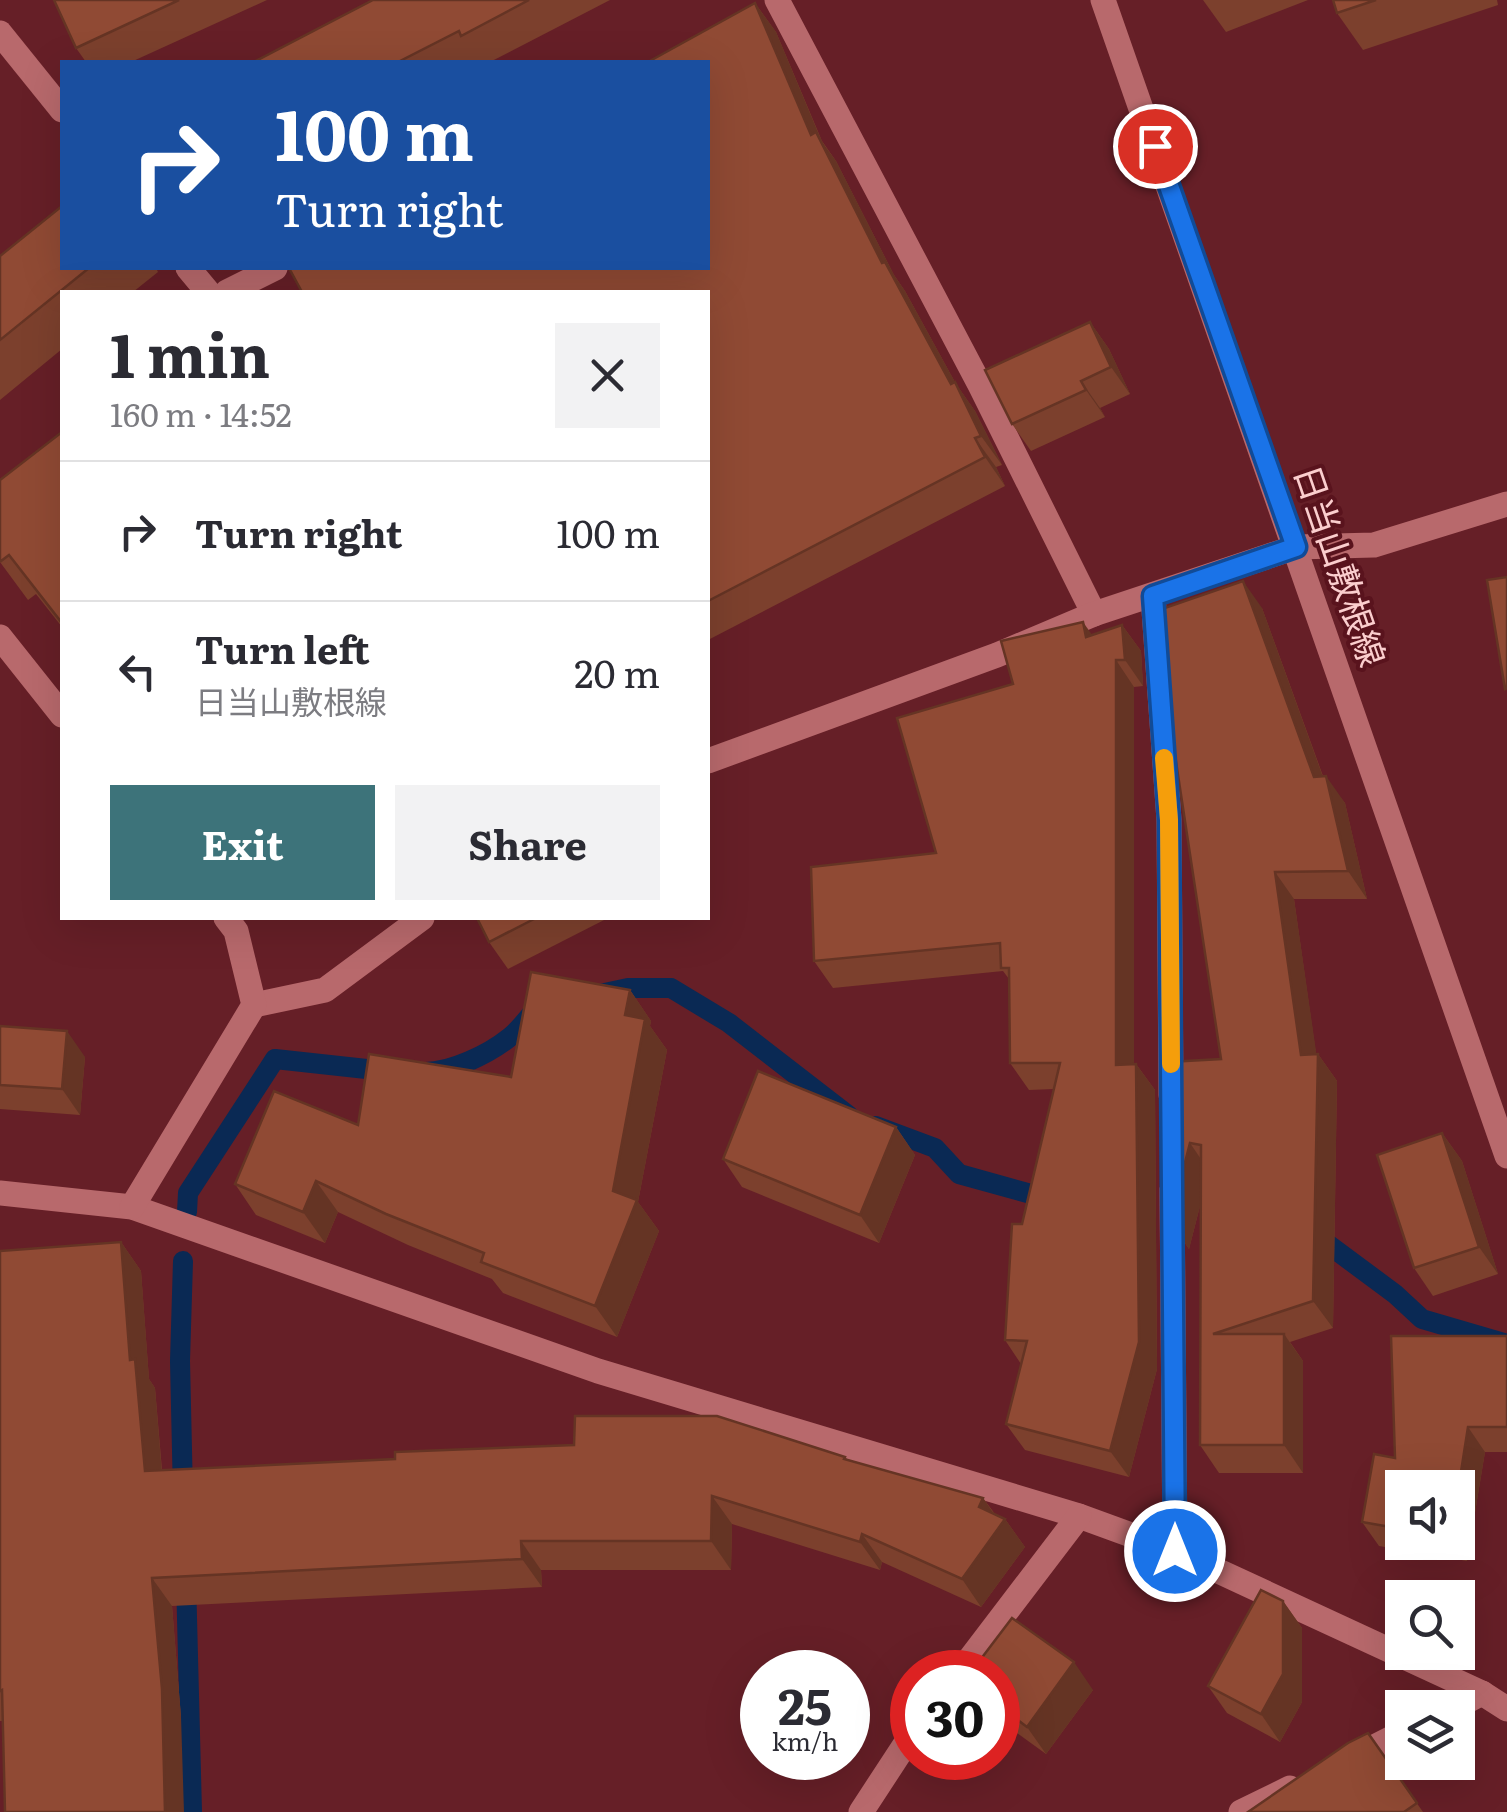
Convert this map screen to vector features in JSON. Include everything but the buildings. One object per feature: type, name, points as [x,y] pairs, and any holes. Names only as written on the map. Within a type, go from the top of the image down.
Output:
[{"type":"street","name":"日当山敷根線","points":[[1104,0],[1507,1156]]},
{"type":"street","points":[[773,6],[980,385],[1094,614]]},
{"type":"street","points":[[0,32],[60,107]]},
{"type":"street","points":[[190,270],[206,290]]},
{"type":"street","points":[[231,290],[271,270]]},
{"type":"street","points":[[710,760],[997,655],[1094,614],[1296,547],[1374,545],[1507,504]]},
{"type":"street","points":[[1153,596],[1169,820],[1171,1116]]},
{"type":"street","points":[[0,637],[60,712]]},
{"type":"street","points":[[132,1207],[254,1005],[236,930],[228,920]]},
{"type":"street","points":[[254,1005],[324,990],[419,920]]},
{"type":"street","points":[[1172,1156],[1175,1551]]},
{"type":"street","points":[[0,1194],[132,1207],[598,1371],[1079,1516],[1175,1551],[1482,1693],[1507,1710]]},
{"type":"street","points":[[977,1650],[1079,1516]]},
{"type":"street","points":[[1475,1697],[1482,1693]]},
{"type":"street","points":[[1241,1812],[1385,1741]]},
{"type":"street","points":[[861,1812],[890,1764]]},
{"type":"waterway","points":[[600,994],[628,988],[671,988],[729,1023],[849,1116]]},
{"type":"waterway","points":[[423,1072],[457,1066],[491,1050],[514,1034],[537,1007]]},
{"type":"waterway","points":[[187,1212],[188,1193],[275,1059],[394,1072]]},
{"type":"waterway","points":[[876,1126],[935,1148],[959,1174],[1053,1200]]},
{"type":"waterway","points":[[1308,1241],[1329,1245],[1422,1319],[1507,1344]]},
{"type":"waterway","points":[[183,1261],[183,1495]]},
{"type":"waterway","points":[[186,1579],[192,1812]]},
{"type":"slow traffic","points":[[1164,758],[1169,820],[1171,1064]]},
{"type":"route","points":[[1155,146],[1296,547],[1153,596],[1169,820],[1175,1551]]}]
